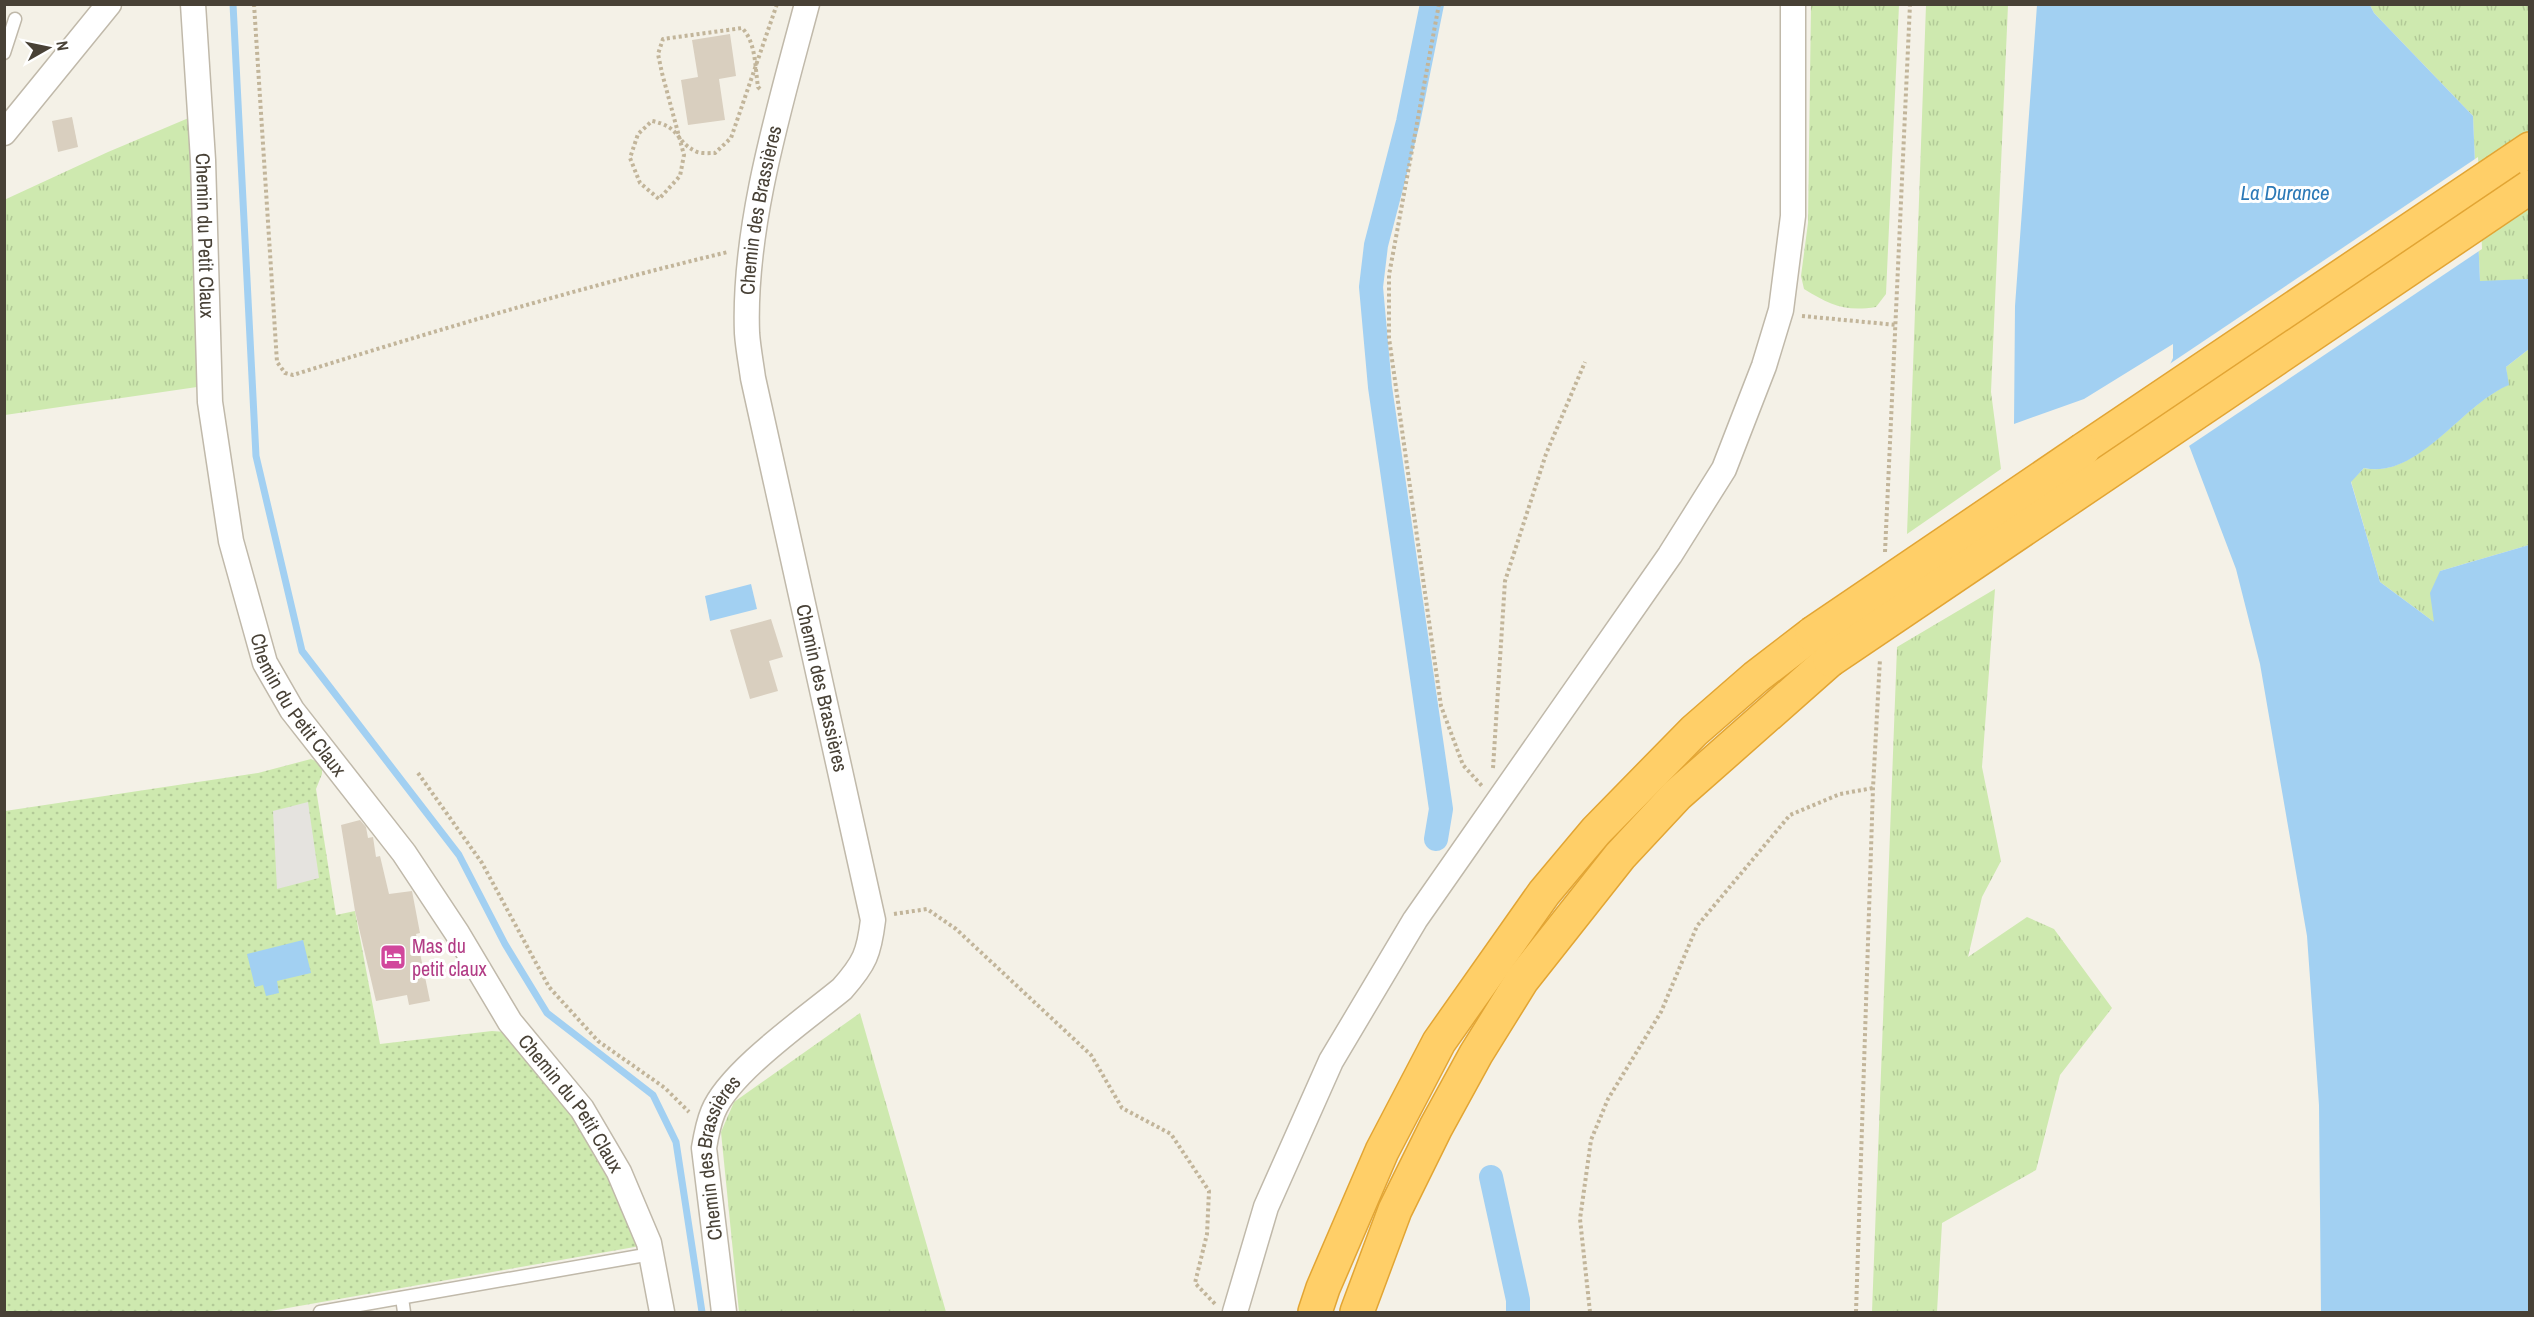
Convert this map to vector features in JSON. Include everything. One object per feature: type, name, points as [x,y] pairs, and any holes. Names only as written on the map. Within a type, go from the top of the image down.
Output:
[{"type":"highway","points":[[1356,1312],[1395,1210],[1436,1127],[1476,1054],[1522,980],[1620,856],[1821,647],[2529,149]]},
{"type":"highway","points":[[1315,1312],[1323,1288],[1382,1151],[1439,1042],[1544,893],[1596,831],[1694,731],[1756,678],[1821,647],[2029,523],[2529,187]]},
{"type":"street","points":[[4,133],[109,4]]},
{"type":"street","name":"Chemin du Petit Claux","points":[[194,4],[203,160],[210,402],[231,541],[265,663],[292,710],[404,853],[458,933],[510,1023],[582,1109],[619,1172],[650,1244],[662,1312]]},
{"type":"street","name":"Chemin des Brassières","points":[[724,1312],[704,1148],[706,1132],[713,1111],[732,1082],[842,988],[856,973],[869,949],[873,920],[753,378],[747,333],[752,246],[772,140],[807,4]]},
{"type":"street","points":[[1235,1311],[1266,1207],[1331,1061],[1416,920],[1670,555],[1724,469],[1764,366],[1781,310],[1793,216],[1794,4]]},
{"type":"lane","points":[[4,53],[15,19]]},
{"type":"lane","points":[[320,1312],[651,1254]]},
{"type":"lane","points":[[402,1298],[404,1312]]},
{"type":"path","points":[[254,4],[277,362],[285,373],[293,375],[634,275],[752,246]]},
{"type":"path","points":[[755,69],[751,36],[742,28],[663,39],[658,54],[679,136],[684,155],[680,176],[659,199],[640,183],[630,158],[638,134],[652,121],[668,124],[679,136],[696,152],[715,153],[731,138],[755,69],[777,4]]},
{"type":"path","points":[[1439,4],[1389,275],[1389,338],[1441,706],[1463,765],[1481,785],[1500,798]]},
{"type":"path","points":[[1781,310],[1799,315],[1897,325],[1910,4]]},
{"type":"path","points":[[1500,798],[1492,766],[1504,581],[1546,453],[1585,362]]},
{"type":"path","points":[[418,773],[482,864],[549,987],[598,1041],[664,1088],[687,1108],[706,1132]]},
{"type":"path","points":[[1590,1312],[1580,1219],[1592,1140],[1608,1099],[1661,1012],[1696,926],[1791,815],[1840,794],[1873,788],[1856,1312]]},
{"type":"path","points":[[873,920],[901,912],[927,909],[956,929],[1091,1055],[1122,1108],[1171,1134],[1209,1191],[1207,1234],[1195,1283],[1215,1304],[1235,1311]]},
{"type":"green space","points":[[1811,5],[1899,5],[1886,294],[1876,307],[1855,309],[1830,303],[1804,289],[1801,276],[1808,223]]},
{"type":"green space","points":[[1926,5],[2008,5],[1991,392],[2001,469],[1907,534]]},
{"type":"green space","points":[[2370,5],[2529,5],[2529,279],[2480,282],[2473,116],[2374,13]]},
{"type":"green space","points":[[191,117],[197,387],[5,415],[4,200]]},
{"type":"green space","points":[[2529,349],[2529,545],[2440,571],[2434,622],[2380,582],[2351,481],[2364,468],[2383,469],[2402,463],[2421,452],[2474,408],[2508,385],[2506,367]]},
{"type":"green space","points":[[1995,589],[1982,767],[2001,861],[1982,897],[1968,957],[2027,917],[2054,929],[2112,1008],[2060,1075],[2036,1170],[1942,1223],[1937,1312],[1872,1312],[1897,647]]},
{"type":"green space","points":[[311,759],[322,764],[322,774],[316,789],[336,915],[355,911],[380,1044],[492,1031],[506,1032],[578,1112],[646,1245],[265,1312],[5,1312],[5,811],[258,773]]},
{"type":"green space","points":[[860,1013],[946,1312],[739,1312],[721,1132],[734,1102]]},
{"type":"shaded area","points":[[308,802],[319,878],[277,889],[273,811]]},
{"type":"water","name":"La Durance","points":[[2037,5],[2370,5],[2374,13],[2473,116],[2480,281],[2529,279],[2529,349],[2506,367],[2509,385],[2491,395],[2421,452],[2403,463],[2384,469],[2364,468],[2351,482],[2380,582],[2434,622],[2430,593],[2440,571],[2529,545],[2529,1312],[2321,1312],[2319,1105],[2307,936],[2260,664],[2236,569],[2190,448],[2172,410],[2164,377],[2173,358],[2173,344],[2084,399],[2014,424],[2015,306]]},
{"type":"water","points":[[751,584],[757,609],[710,621],[705,596]]},
{"type":"water","points":[[303,940],[311,973],[277,981],[279,993],[266,996],[263,985],[255,987],[247,954]]},
{"type":"pier","points":[[2478,157],[2482,249],[2186,448],[2169,411],[2161,377],[2165,367]]},
{"type":"building","points":[[730,34],[736,76],[719,79],[725,120],[688,125],[681,80],[698,77],[692,40]]},
{"type":"building","points":[[72,117],[78,147],[58,152],[52,121]]},
{"type":"building","points":[[771,619],[783,657],[769,661],[778,691],[750,699],[730,630]]},
{"type":"building","points":[[360,820],[366,827],[368,838],[373,837],[376,857],[380,856],[389,894],[412,891],[420,933],[416,934],[430,1001],[409,1005],[407,995],[376,1001],[355,911],[341,825]]},
{"type":"waterway","points":[[233,4],[256,456],[302,651],[459,855],[505,944],[547,1013],[653,1095],[676,1142],[702,1312]]},
{"type":"waterway","points":[[1432,4],[1408,122],[1376,245],[1371,287],[1380,387],[1441,809],[1436,839]]},
{"type":"waterway","points":[[1491,1177],[1518,1300],[1518,1312]]},
{"type":"place","name":"Mas du petit claux","points":[[393,957]]}]
